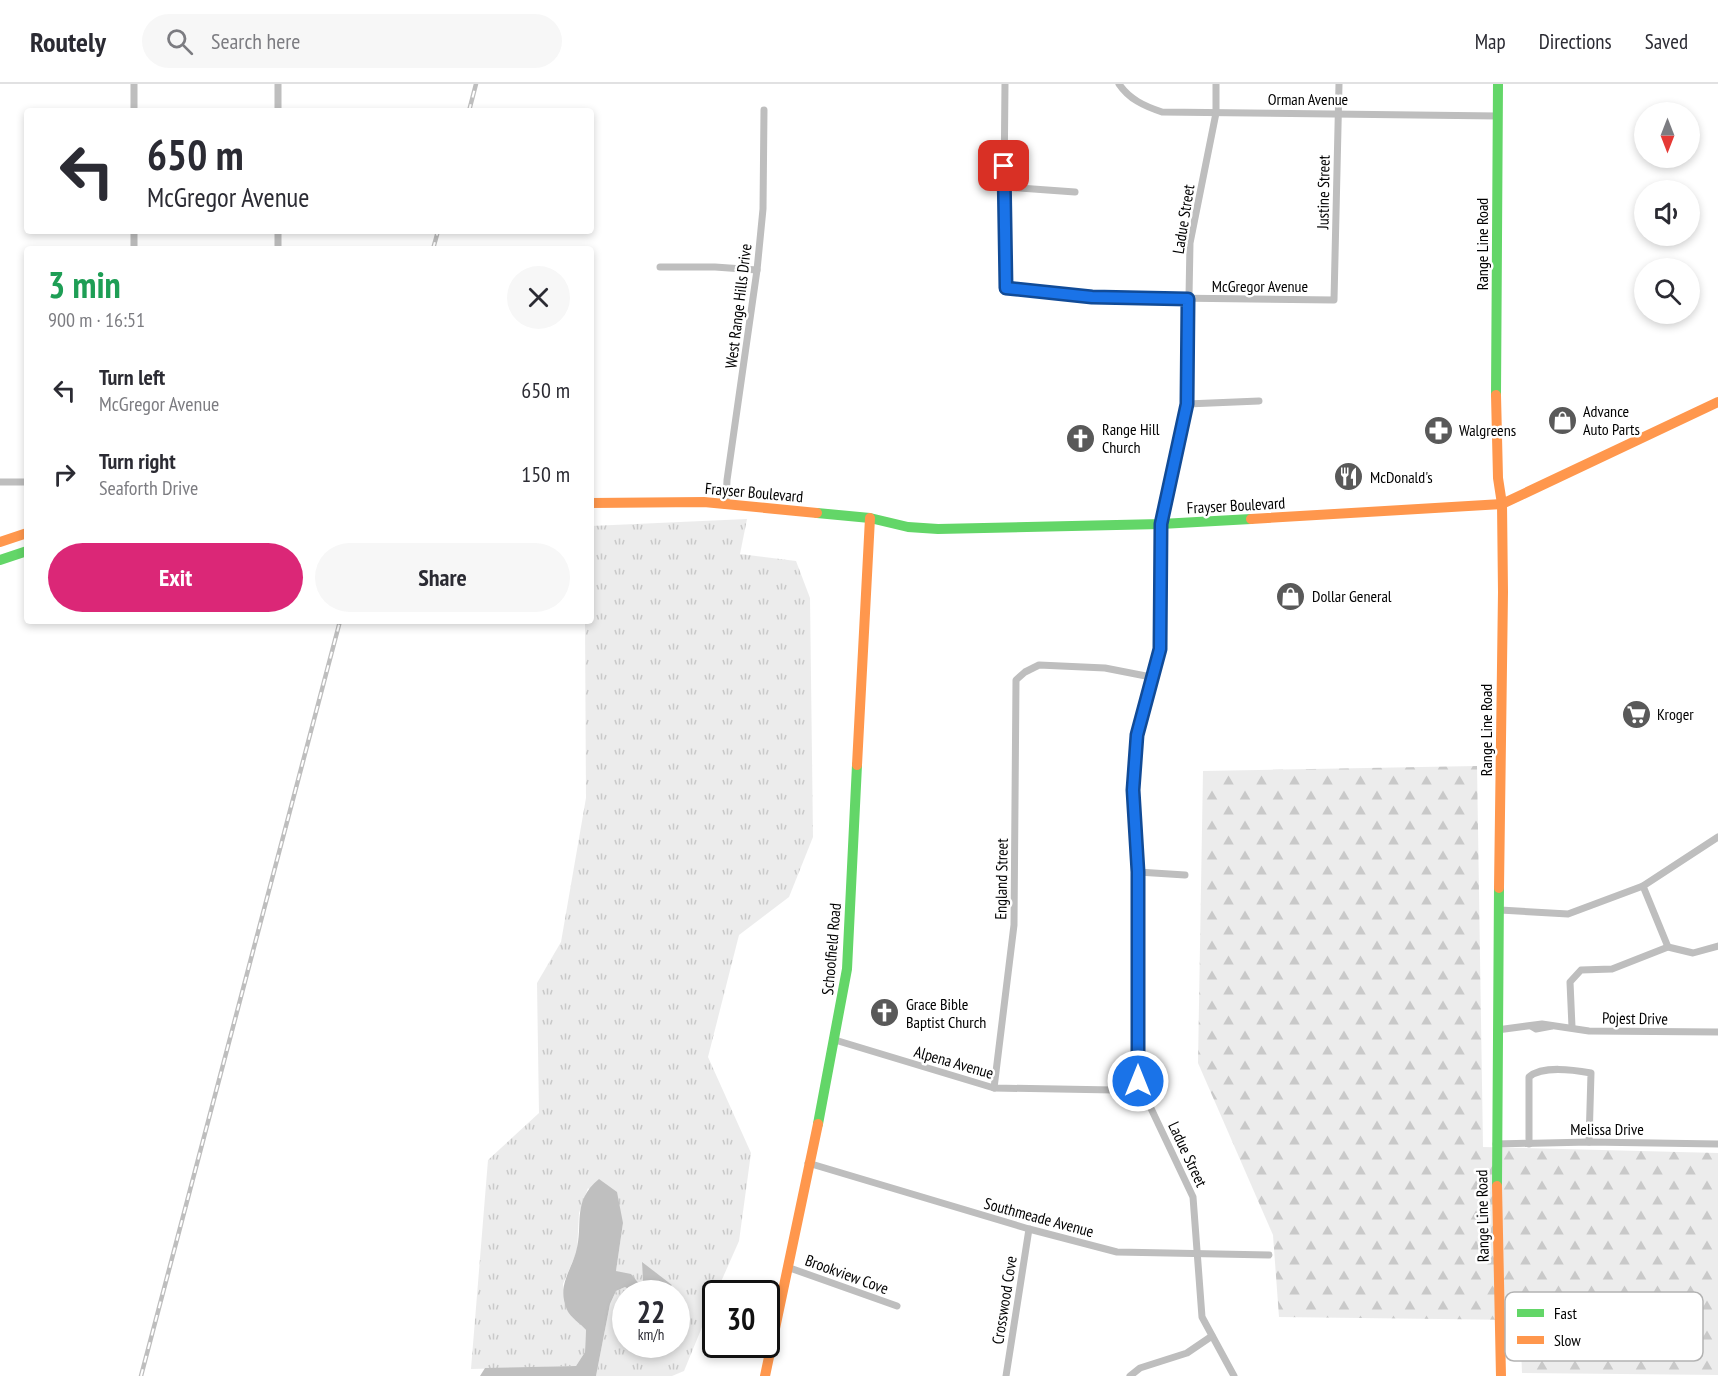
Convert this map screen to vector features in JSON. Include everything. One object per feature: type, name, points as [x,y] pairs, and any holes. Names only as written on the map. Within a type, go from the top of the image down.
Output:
[{"type":"main road","name":"Range Line Road","points":[[1498,84],[1496,418],[1498,478],[1502,504],[1500,910],[1496,1144],[1501,1376]]},
{"type":"main road","name":"Frayser Boulevard","points":[[594,503],[704,502],[870,518],[908,527],[938,529],[1161,524],[1502,504],[1718,402]]},
{"type":"main road","name":"Schoolfield Road","points":[[765,1376],[835,1040],[847,969],[870,518]]},
{"type":"main road","points":[[0,542],[24,534]]},
{"type":"main road","points":[[0,560],[24,552]]},
{"type":"street","points":[[134,84],[134,108]]},
{"type":"street","points":[[278,84],[278,108]]},
{"type":"street","points":[[1005,84],[1004,187],[1075,192]]},
{"type":"street","name":"Ladue Street","points":[[1216,84],[1216,112],[1190,243],[1187,404],[1161,524],[1160,649],[1137,735],[1133,790],[1138,872],[1138,1081],[1193,1197],[1202,1317],[1234,1376]]},
{"type":"street","name":"Justine Street","points":[[1334,300],[1339,84]]},
{"type":"street","name":"Orman Avenue","points":[[1121,87],[1142,106],[1162,112],[1498,116]]},
{"type":"street","name":"West Range Hills Drive","points":[[726,504],[727,480],[757,270],[763,209],[764,110]]},
{"type":"street","name":"McGregor Avenue","points":[[1004,187],[1006,288],[1092,297],[1334,300]]},
{"type":"street","points":[[660,267],[757,270]]},
{"type":"street","points":[[1187,404],[1259,401]]},
{"type":"street","points":[[0,483],[24,482]]},
{"type":"street","name":"England Street","points":[[993,1088],[1014,925],[1016,680],[1024,672],[1039,665],[1106,668],[1151,677]]},
{"type":"street","points":[[1500,910],[1568,914],[1643,886],[1718,837]]},
{"type":"street","points":[[1138,872],[1185,875]]},
{"type":"street","points":[[1643,886],[1668,947]]},
{"type":"street","points":[[1572,1027],[1570,982],[1581,970],[1612,969],[1668,947],[1693,953],[1718,946]]},
{"type":"street","name":"Pojest Drive","points":[[1497,1030],[1547,1024],[1589,1030],[1718,1032]]},
{"type":"street","name":"Alpena Avenue","points":[[835,1040],[993,1088],[1113,1090],[1138,1081]]},
{"type":"street","points":[[1528,1144],[1529,1077],[1535,1072],[1570,1069],[1591,1073],[1589,1142]]},
{"type":"street","name":"Melissa Drive","points":[[1496,1144],[1589,1142],[1718,1144]]},
{"type":"street","name":"Southmeade Avenue","points":[[808,1163],[1029,1229],[1117,1252],[1269,1255]]},
{"type":"street","name":"Crosswood Cove","points":[[1006,1376],[1029,1229]]},
{"type":"street","name":"Brookview Cove","points":[[787,1267],[897,1306]]},
{"type":"street","points":[[1130,1376],[1140,1368],[1187,1353],[1212,1336]]},
{"type":"green space","points":[[747,519],[740,554],[796,561],[810,598],[813,837],[789,897],[739,935],[708,1057],[751,1153],[739,1241],[722,1280],[702,1280],[702,1327],[690,1356],[690,1280],[665,1280],[642,1263],[643,1280],[631,1280],[616,1271],[623,1223],[588,1188],[579,1213],[577,1251],[563,1284],[567,1310],[586,1330],[585,1352],[576,1366],[471,1369],[488,1160],[539,1113],[537,983],[561,942],[586,798],[585,624],[594,624],[594,526]]},
{"type":"green space","points":[[1477,766],[1483,1147],[1718,1153],[1718,1375],[1522,1373],[1522,1361],[1703,1361],[1703,1292],[1505,1292],[1505,1320],[1279,1317],[1273,1235],[1198,1063],[1203,771]]},
{"type":"green space","points":[[612,1300],[612,1358],[689,1358],[684,1371],[672,1376],[596,1376]]},
{"type":"shaded area","points":[[599,1179],[617,1192],[623,1223],[616,1271],[631,1274],[636,1280],[612,1280],[612,1300],[596,1376],[480,1376],[485,1368],[576,1366],[585,1352],[586,1330],[567,1310],[563,1294],[576,1252],[582,1205],[590,1188]]},
{"type":"shaded area","points":[[642,1262],[665,1280],[643,1280]]},
{"type":"railway","points":[[470,108],[476,84]]},
{"type":"railway","points":[[434,246],[437,234]]},
{"type":"railway","points":[[141,1376],[339,624]]},
{"type":"traffic: fast","points":[[1496,395],[1498,84]]},
{"type":"traffic: fast","points":[[817,513],[870,518],[908,527],[938,529],[1161,524],[1251,519]]},
{"type":"traffic: fast","points":[[0,560],[24,552]]},
{"type":"traffic: fast","points":[[818,1124],[847,969],[857,765]]},
{"type":"traffic: fast","points":[[1497,1186],[1499,888]]},
{"type":"traffic: slow","points":[[1496,395],[1498,478],[1502,504],[1503,592],[1499,888]]},
{"type":"traffic: slow","points":[[1251,519],[1502,504],[1718,402]]},
{"type":"traffic: slow","points":[[594,503],[704,502],[817,513]]},
{"type":"traffic: slow","points":[[857,765],[870,518]]},
{"type":"traffic: slow","points":[[0,542],[24,534]]},
{"type":"traffic: slow","points":[[765,1376],[818,1124]]},
{"type":"traffic: slow","points":[[1497,1186],[1501,1376]]},
{"type":"place","name":"Advance Auto Parts","points":[[1562,420]]},
{"type":"place","name":"Walgreens","points":[[1438,430]]},
{"type":"place","name":"Range Hill Church","points":[[1081,438]]},
{"type":"place","name":"McDonald's","points":[[1349,477]]},
{"type":"place","name":"Dollar General","points":[[1291,596]]},
{"type":"place","name":"Kroger","points":[[1636,714]]},
{"type":"place","name":"Grace Bible Baptist Church","points":[[885,1013]]},
{"type":"route","points":[[1004,166],[1006,288],[1092,297],[1188,299],[1187,404],[1161,524],[1160,649],[1137,735],[1133,790],[1138,872],[1138,1081]]}]
